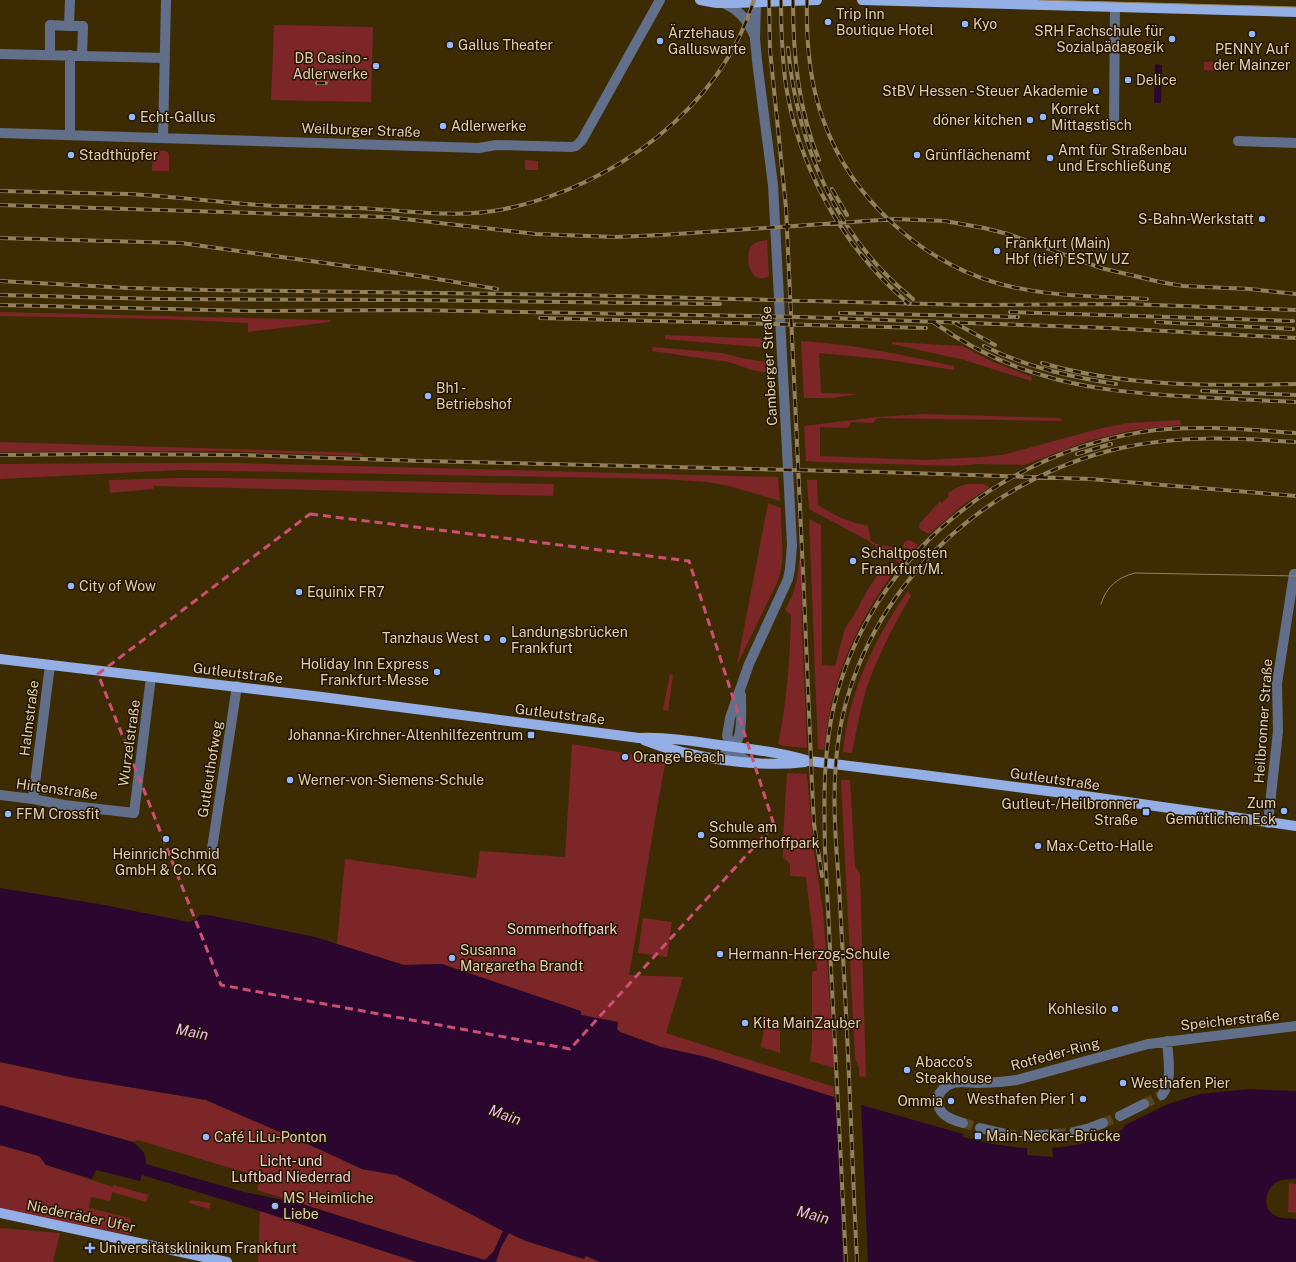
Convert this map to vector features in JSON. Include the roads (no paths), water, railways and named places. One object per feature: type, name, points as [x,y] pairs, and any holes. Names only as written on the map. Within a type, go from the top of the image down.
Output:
[{"type":"main road","points":[[700,0],[723,3],[817,0]]},
{"type":"main road","points":[[862,0],[991,2],[1296,12]]},
{"type":"main road","name":"Gutleutstraße","points":[[0,659],[237,686],[640,738],[654,737],[701,742],[793,756],[809,761],[1071,794],[1296,826]]},
{"type":"main road","name":"Gutleutstraße","points":[[640,738],[681,752],[750,763],[785,764],[809,761]]},
{"type":"main road","points":[[681,752],[679,750],[680,744],[689,741]]},
{"type":"main road","name":"Niederräder Ufer","points":[[0,1213],[226,1262]]},
{"type":"street","points":[[70,0],[70,26]]},
{"type":"street","points":[[163,138],[166,0]]},
{"type":"street","name":"Weilburger Straße","points":[[0,133],[479,148],[496,145],[576,146],[582,140],[660,0]]},
{"type":"street","name":"Camberger Straße","points":[[727,736],[730,718],[755,649],[788,579],[791,559],[790,501],[775,212],[771,165],[757,61],[755,39],[755,1]]},
{"type":"street","name":"Camberger Straße","points":[[723,3],[732,7],[742,16],[751,27],[755,39]]},
{"type":"street","points":[[1114,124],[1116,7]]},
{"type":"street","points":[[50,55],[50,25],[82,26],[82,56]]},
{"type":"street","points":[[0,54],[165,58]]},
{"type":"street","points":[[70,55],[70,135]]},
{"type":"street","points":[[1238,142],[1296,143]]},
{"type":"street","name":"Heilbronner Straße","points":[[1268,823],[1278,731],[1277,683],[1295,574]]},
{"type":"street","name":"Halmstraße","points":[[34,799],[50,665]]},
{"type":"street","name":"Wurzelstraße","points":[[134,813],[151,677]]},
{"type":"street","name":"Camberger Straße","points":[[740,737],[742,683]]},
{"type":"street","name":"Gutleuthofweg","points":[[211,855],[237,686]]},
{"type":"street","points":[[720,745],[726,740],[727,736]]},
{"type":"street","points":[[727,736],[738,754],[750,763]]},
{"type":"street","points":[[715,758],[728,753],[740,737]]},
{"type":"street","points":[[740,737],[742,745],[746,749]]},
{"type":"street","name":"Hirtenstraße","points":[[0,794],[64,805],[134,813]]},
{"type":"street","name":"Speicherstraße","points":[[1168,1041],[1296,1026]]},
{"type":"street","points":[[1162,1095],[1166,1090],[1168,1082],[1168,1041]]},
{"type":"street","name":"Rotfeder-Ring","points":[[963,1124],[944,1115],[937,1103],[941,1091],[953,1083],[1001,1082],[1017,1080],[1148,1044],[1168,1041]]},
{"type":"street","points":[[1120,1116],[1144,1104]]},
{"type":"street","points":[[1074,1132],[1103,1123]]},
{"type":"street","points":[[980,1128],[1006,1134]]},
{"type":"street","points":[[1026,1136],[1056,1134]]},
{"type":"water","points":[[1155,64],[1162,65],[1161,103],[1154,103]]},
{"type":"water","name":"Main","points":[[0,888],[99,904],[189,922],[195,920],[200,915],[208,915],[315,937],[404,965],[442,964],[581,1011],[581,1015],[618,1022],[617,1029],[620,1032],[661,1047],[706,1057],[837,1098],[963,1134],[963,1137],[1011,1147],[1027,1148],[1027,1155],[1053,1157],[1052,1148],[1076,1145],[1100,1139],[1122,1130],[1125,1125],[1168,1104],[1200,1094],[1248,1089],[1296,1091],[1296,1179],[1282,1180],[1275,1183],[1269,1190],[1266,1204],[1270,1212],[1274,1215],[1282,1218],[1296,1219],[1296,1262],[600,1262],[586,1256],[584,1259],[526,1241],[509,1233],[501,1247],[496,1262],[417,1262],[260,1211],[142,1175],[140,1181],[96,1170],[92,1179],[46,1165],[39,1156],[0,1145],[0,1105],[133,1142],[139,1147],[146,1157],[146,1164],[244,1192],[302,1204],[485,1260],[494,1251],[503,1231],[396,1175],[362,1169],[206,1100],[75,1078],[0,1062]]},
{"type":"tunnel","points":[[1144,1104],[1162,1095]]},
{"type":"tunnel","points":[[1103,1123],[1120,1116]]},
{"type":"tunnel","points":[[963,1123],[980,1128]]},
{"type":"tunnel","points":[[1056,1134],[1074,1132]]},
{"type":"tunnel","points":[[1006,1134],[1026,1136]]},
{"type":"tram line","points":[[1039,0],[1296,7]]},
{"type":"tram line","points":[[1101,604],[1109,588],[1123,577],[1135,573],[1296,576]]},
{"type":"railway","points":[[0,191],[127,194],[259,205],[356,208],[450,214],[487,212],[505,209],[546,198],[585,182],[623,162],[658,137],[689,108],[716,75],[738,39],[754,0]]},
{"type":"railway","points":[[769,0],[770,50],[786,208],[814,824],[822,876]]},
{"type":"railway","points":[[781,0],[785,79],[791,111],[800,143],[812,173],[826,203],[843,231],[885,282],[909,304]]},
{"type":"railway","points":[[793,0],[794,41],[798,81],[806,121],[819,160]]},
{"type":"railway","points":[[807,0],[808,47],[812,77],[824,122],[836,150],[852,177],[871,201],[893,224],[917,243],[943,260],[971,274],[1000,284],[1055,294],[1147,299]]},
{"type":"railway","points":[[788,48],[800,119],[811,153],[825,186],[842,218],[862,247],[886,274],[913,299]]},
{"type":"railway","points":[[317,83],[326,83]]},
{"type":"railway","points":[[832,189],[847,215]]},
{"type":"railway","points":[[0,205],[387,217],[536,234],[615,237],[895,219],[945,221],[1008,234],[1101,268],[1160,282],[1183,286],[1250,289],[1296,294]]},
{"type":"railway","points":[[0,238],[181,243],[419,276],[497,289]]},
{"type":"railway","points":[[0,281],[128,288],[208,290],[578,295],[969,305],[1126,304],[1296,310]]},
{"type":"railway","points":[[0,295],[158,299],[411,300],[720,304]]},
{"type":"railway","points":[[0,305],[252,311],[411,310],[800,317],[1109,328],[1296,338]]},
{"type":"railway","points":[[1010,312],[1293,321]]},
{"type":"railway","points":[[840,313],[1018,317]]},
{"type":"railway","points":[[540,318],[926,328]]},
{"type":"railway","points":[[933,322],[959,339],[987,354],[1030,372],[1075,384],[1150,394],[1296,402]]},
{"type":"railway","points":[[1156,322],[1293,329]]},
{"type":"railway","points":[[955,323],[995,345]]},
{"type":"railway","points":[[984,346],[1016,360],[1049,370],[1116,384]]},
{"type":"railway","points":[[1042,363],[1104,377],[1136,381],[1200,385],[1296,384]]},
{"type":"railway","points":[[1202,391],[1296,395]]},
{"type":"railway","points":[[846,1262],[825,850],[825,780],[827,745],[833,710],[850,655],[876,605],[910,560],[950,520],[996,487],[1046,460],[1100,441],[1156,430],[1208,428],[1296,433]]},
{"type":"railway","points":[[857,1262],[845,994],[834,800],[837,747],[840,729],[854,678],[875,630],[904,586],[938,547],[978,513],[1023,485],[1070,463],[1121,448],[1164,441],[1186,439],[1252,439],[1296,442]]},
{"type":"railway","points":[[1077,454],[1111,444]]},
{"type":"railway","points":[[0,455],[238,455],[879,472],[1090,479],[1296,496]]},
{"type":"place","name":"Trip Inn Boutique Hotel","points":[[828,22]]},
{"type":"place","name":"Kyo","points":[[965,24]]},
{"type":"place","name":"PENNY Auf der Mainzer","points":[[1252,34]]},
{"type":"place","name":"SRH Fachschule für Sozialpädagogik","points":[[1172,39]]},
{"type":"place","name":"Ärztehaus Galluswarte","points":[[660,41]]},
{"type":"place","name":"Gallus Theater","points":[[450,45]]},
{"type":"place","name":"DB Casino - Adlerwerke","points":[[376,66]]},
{"type":"place","name":"Delice","points":[[1128,80]]},
{"type":"place","name":"StBV Hessen - Steuer Akademie","points":[[1096,91]]},
{"type":"place","name":"Echt-Gallus","points":[[132,117]]},
{"type":"place","name":"Korrekt Mittagstisch","points":[[1043,117]]},
{"type":"place","name":"döner kitchen","points":[[1030,120]]},
{"type":"place","name":"Adlerwerke","points":[[443,126]]},
{"type":"place","name":"Stadthüpfer","points":[[71,155]]},
{"type":"place","name":"Grünflächenamt","points":[[917,155]]},
{"type":"place","name":"Amt für Straßenbau und Erschließung","points":[[1050,158]]},
{"type":"place","name":"S-Bahn-Werkstatt","points":[[1262,219]]},
{"type":"place","name":"Frankfurt (Main) Hbf (tief) ESTW UZ","points":[[997,251]]},
{"type":"place","name":"Bh1 - Betriebshof","points":[[428,396]]},
{"type":"place","name":"Schaltposten Frankfurt/M.","points":[[853,561]]},
{"type":"place","name":"City of Wow","points":[[71,586]]},
{"type":"place","name":"Equinix FR7","points":[[299,592]]},
{"type":"place","name":"Tanzhaus West","points":[[487,638]]},
{"type":"place","name":"Landungsbrücken Frankfurt","points":[[503,640]]},
{"type":"place","name":"Holiday Inn Express Frankfurt-Messe","points":[[437,672]]},
{"type":"place","name":"Johanna-Kirchner-Altenhilfezentrum","points":[[531,735]]},
{"type":"place","name":"Orange Beach","points":[[625,757]]},
{"type":"place","name":"Werner-von-Siemens-Schule","points":[[290,780]]},
{"type":"place","name":"Zum Gemütlichen Eck","points":[[1284,811]]},
{"type":"place","name":"Gutleut-/Heilbronner Straße","points":[[1146,812]]},
{"type":"place","name":"FFM Crossfit","points":[[8,814]]},
{"type":"place","name":"Schule am Sommerhoffpark","points":[[701,835]]},
{"type":"place","name":"Heinrich Schmid GmbH & Co. KG","points":[[166,839]]},
{"type":"place","name":"Max-Cetto-Halle","points":[[1038,846]]},
{"type":"place","name":"Hermann-Herzog-Schule","points":[[720,954]]},
{"type":"place","name":"Susanna Margaretha Brandt","points":[[452,958]]},
{"type":"place","name":"Kohlesilo","points":[[1115,1009]]},
{"type":"place","name":"Kita MainZauber","points":[[745,1023]]},
{"type":"place","name":"Abacco's Steakhouse","points":[[907,1070]]},
{"type":"place","name":"Westhafen Pier","points":[[1123,1083]]},
{"type":"place","name":"Westhafen Pier 1","points":[[1083,1099]]},
{"type":"place","name":"Ommia","points":[[951,1101]]},
{"type":"place","name":"Main-Neckar-Brücke","points":[[978,1136]]},
{"type":"place","name":"Café LiLu-Ponton","points":[[206,1137]]},
{"type":"place","name":"MS Heimliche Liebe","points":[[275,1206]]},
{"type":"place","name":"Universitätsklinikum Frankfurt","points":[[90,1248]]},
{"type":"park label","name":"Sommerhoffpark","points":[[562,929]]},
{"type":"park label","name":"Licht- und Luftbad Niederrad","points":[[291,1170]]}]
